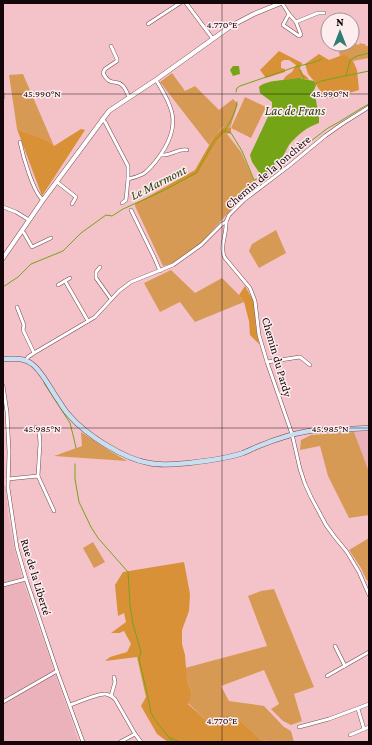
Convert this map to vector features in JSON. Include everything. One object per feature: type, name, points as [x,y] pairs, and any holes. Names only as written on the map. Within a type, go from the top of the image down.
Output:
[{"type":"main road","points":[[3,360],[20,359],[26,360],[33,364],[66,411],[84,429],[112,448],[140,461],[154,464],[168,464],[222,458],[244,453],[278,438],[309,431],[368,428]]},
{"type":"street","points":[[148,24],[180,3]]},
{"type":"street","points":[[186,3],[214,39]]},
{"type":"street","points":[[3,258],[43,200],[109,111],[241,20],[281,3],[296,22],[301,35],[299,36],[283,25],[289,14]]},
{"type":"street","points":[[296,22],[320,13]]},
{"type":"street","points":[[111,46],[118,59],[105,69],[103,73],[106,78],[112,82],[120,83],[129,97]]},
{"type":"street","points":[[128,179],[143,174],[150,168],[161,155],[172,130],[172,112],[168,100],[156,80]]},
{"type":"street","name":"Chemin de la Jonchère","points":[[26,360],[34,353],[95,317],[119,291],[131,282],[173,266],[201,245],[222,224],[226,222],[229,215],[244,200],[290,166],[325,136],[369,107]]},
{"type":"street","points":[[102,119],[128,166],[127,202],[122,203]]},
{"type":"street","points":[[20,142],[30,176],[40,197],[43,200]]},
{"type":"street","points":[[161,155],[166,155],[184,149],[187,150]]},
{"type":"street","points":[[57,182],[76,197],[72,204]]},
{"type":"street","points":[[3,207],[16,212],[29,220]]},
{"type":"street","points":[[131,210],[160,271]]},
{"type":"street","name":"Chemin du Pardy","points":[[226,222],[222,253],[250,288],[255,301],[259,335],[292,434],[300,469],[311,496],[326,525],[347,552],[359,572],[369,595]]},
{"type":"street","points":[[22,231],[32,247],[51,238]]},
{"type":"street","points":[[100,267],[96,272],[96,278],[111,299]]},
{"type":"street","points":[[58,285],[70,278]]},
{"type":"street","points":[[65,281],[88,321]]},
{"type":"street","points":[[17,307],[24,325],[22,330],[34,353]]},
{"type":"street","points":[[267,362],[300,357],[310,365]]},
{"type":"street","name":"Rue de la Liberté","points":[[3,386],[7,412],[8,484],[16,548],[57,671],[83,742]]},
{"type":"street","points":[[36,426],[39,431],[40,443],[38,476],[54,511]]},
{"type":"street","points":[[8,479],[38,476]]},
{"type":"street","points":[[4,482],[8,484]]},
{"type":"street","points":[[3,585],[26,579]]},
{"type":"street","points":[[335,646],[345,666]]},
{"type":"street","points":[[327,676],[369,652]]},
{"type":"street","points":[[3,702],[57,671]]},
{"type":"street","points":[[111,696],[116,682],[114,677]]},
{"type":"street","points":[[70,705],[101,694],[111,696],[115,699],[141,742]]},
{"type":"street","points":[[299,728],[329,719],[369,704]]},
{"type":"street","points":[[358,708],[364,729]]},
{"type":"street","points":[[350,735],[369,727]]},
{"type":"street","points":[[120,742],[135,734]]},
{"type":"shaded area","points":[[360,43],[369,46],[369,58],[353,61],[345,54],[340,56],[339,52],[360,52]]},
{"type":"shaded area","points":[[279,51],[302,63],[300,68],[309,80],[300,78],[283,80],[292,72],[296,65],[289,60],[284,60],[281,62],[281,68],[285,69],[285,72],[266,78],[260,70]]},
{"type":"shaded area","points":[[319,54],[329,60],[345,54],[353,61],[357,70],[359,90],[329,99],[323,96],[308,74],[305,64]]},
{"type":"shaded area","points":[[172,73],[185,91],[195,86],[219,110],[233,99],[238,104],[230,128],[223,127],[215,135],[209,145],[160,82]]},
{"type":"shaded area","points":[[23,74],[54,146],[47,140],[17,129],[9,75]]},
{"type":"shaded area","points":[[245,97],[266,107],[251,138],[231,128]]},
{"type":"shaded area","points":[[224,127],[231,128],[231,133],[224,134],[218,141],[198,174],[135,206],[135,204],[195,170],[215,135]]},
{"type":"shaded area","points":[[17,129],[47,140],[54,146],[81,129],[85,130],[42,196]]},
{"type":"shaded area","points":[[224,134],[227,134],[241,152],[254,180],[259,186],[240,200],[200,244],[171,264],[163,266],[135,206],[198,174],[218,141]]},
{"type":"shaded area","points":[[276,230],[286,253],[259,268],[249,251],[252,244]]},
{"type":"shaded area","points":[[171,270],[195,293],[222,278],[244,302],[195,322],[180,302],[160,312],[144,283]]},
{"type":"shaded area","points":[[245,286],[254,302],[259,344],[250,335],[249,321],[244,302],[239,295]]},
{"type":"shaded area","points":[[369,431],[369,472],[354,432]]},
{"type":"shaded area","points":[[81,432],[127,461],[54,456],[82,446]]},
{"type":"shaded area","points":[[354,432],[369,472],[369,515],[349,518],[328,476],[320,446],[300,450],[301,440],[311,435]]},
{"type":"shaded area","points":[[3,485],[6,486],[8,514],[14,548],[25,587],[79,742],[3,742]]},
{"type":"shaded area","points":[[369,538],[369,579],[367,581],[361,568],[349,550]]},
{"type":"shaded area","points":[[93,542],[105,562],[94,568],[83,548]]},
{"type":"shaded area","points":[[184,562],[190,594],[189,611],[182,630],[182,644],[185,655],[187,681],[192,693],[188,704],[206,720],[218,716],[230,716],[241,721],[261,740],[278,742],[168,742],[157,734],[141,706],[146,697],[137,657],[105,661],[110,657],[127,652],[131,644],[124,631],[119,633],[111,633],[126,622],[124,613],[118,616],[115,585],[123,572]]},
{"type":"shaded area","points":[[274,589],[314,687],[294,694],[302,721],[291,725],[283,721],[271,709],[279,704],[264,670],[221,686],[229,701],[264,706],[284,727],[291,731],[294,742],[261,740],[241,721],[218,716],[206,720],[188,703],[192,693],[187,681],[185,668],[267,646],[248,596],[261,591]]},
{"type":"water","points":[[233,66],[239,66],[240,74],[233,76],[230,70]]},
{"type":"water","name":"Lac de Frans","points":[[300,78],[314,81],[316,85],[313,93],[315,95],[319,123],[306,129],[299,135],[289,145],[280,160],[267,172],[261,175],[252,162],[250,155],[272,108],[272,102],[260,93],[259,87],[266,83]]},
{"type":"waterway","points":[[346,75],[350,60],[357,56],[369,53]]},
{"type":"waterway","points":[[298,67],[322,59]]},
{"type":"waterway","points":[[236,92],[237,88],[240,86],[298,66]]},
{"type":"waterway","points":[[300,70],[304,79]]},
{"type":"waterway","points":[[315,84],[321,81],[369,71]]},
{"type":"waterway","points":[[225,130],[229,124],[237,102]]},
{"type":"waterway","name":"Le Marmont","points":[[3,287],[18,277],[31,264],[63,251],[81,233],[106,215],[112,216],[123,209],[165,190],[196,173],[214,141],[224,131],[231,133],[242,151],[254,180],[264,177],[283,165],[328,128],[369,104]]},
{"type":"waterway","points":[[44,383],[70,423],[76,448]]},
{"type":"waterway","points":[[75,464],[75,479],[79,502],[91,527],[98,538],[128,572],[133,624],[141,652],[139,659],[151,713],[173,742]]},
{"type":"waterway","points":[[171,738],[180,742]]}]
